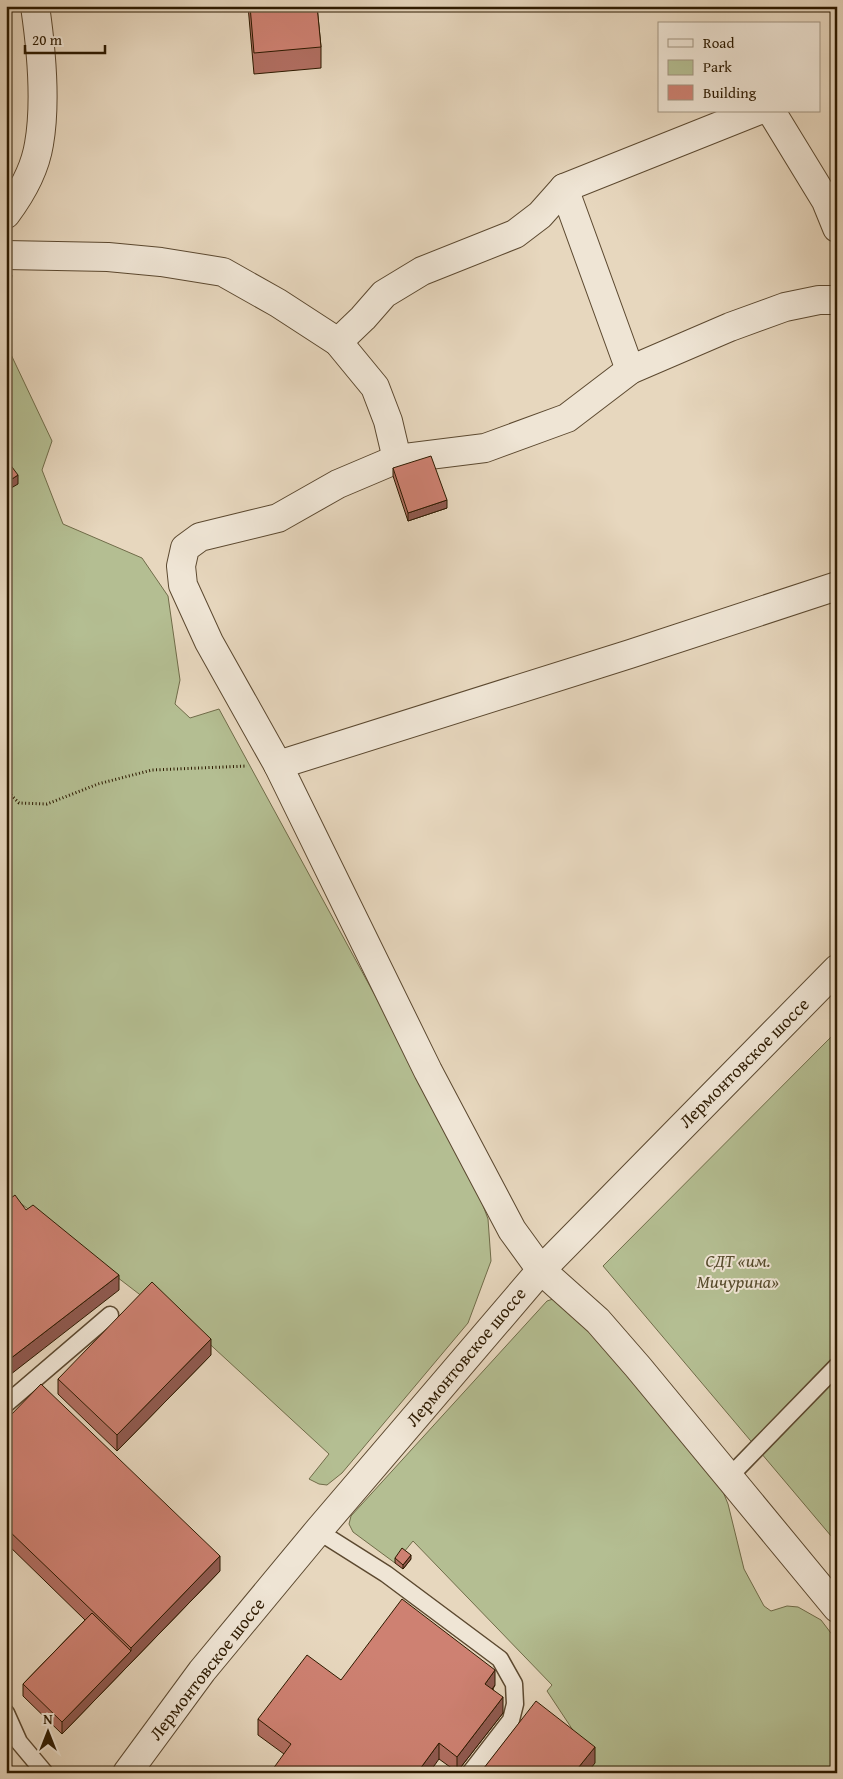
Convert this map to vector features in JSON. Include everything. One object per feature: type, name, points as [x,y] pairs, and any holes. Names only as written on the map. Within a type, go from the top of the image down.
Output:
[{"type":"street","points":[[6,214],[17,199],[30,173],[39,145],[42,88],[38,28],[34,6]]},
{"type":"street","points":[[338,342],[384,294],[422,271],[515,234],[540,215],[564,188],[755,112]]},
{"type":"street","points":[[772,112],[826,202],[837,228]]},
{"type":"street","points":[[564,188],[630,370]]},
{"type":"street","points":[[6,255],[108,257],[162,262],[223,272],[278,303],[338,342],[376,387],[388,421],[397,459]]},
{"type":"street","points":[[837,300],[818,300],[785,307],[730,327],[630,370],[567,418],[484,448],[397,459],[338,484],[278,518],[200,537],[185,548],[181,566],[183,585],[209,642],[278,765],[428,1071],[512,1230],[541,1270],[598,1321],[638,1367],[837,1608]]},
{"type":"street","points":[[278,765],[611,660],[837,586]]},
{"type":"street","name":"Лермонтовское шоссе","points":[[127,1773],[202,1671],[318,1531],[541,1270],[837,969]]},
{"type":"lane","points":[[6,1404],[110,1315]]},
{"type":"lane","points":[[728,1478],[837,1366]]},
{"type":"lane","points":[[318,1531],[386,1574],[500,1658],[514,1684],[515,1704],[511,1720],[470,1773]]},
{"type":"lane","points":[[6,1714],[19,1742],[45,1773]]},
{"type":"path","points":[[6,790],[19,803],[47,804],[98,784],[152,770],[278,765]]},
{"type":"green space","points":[[6,275],[12,275],[6,314]]},
{"type":"green space","points":[[6,344],[52,441],[42,470],[63,524],[142,558],[168,596],[180,680],[175,704],[190,718],[219,709],[470,1170],[488,1219],[491,1261],[468,1323],[342,1473],[327,1485],[319,1484],[309,1479],[329,1454],[151,1290],[143,1297],[6,1192]]},
{"type":"green space","name":"СДТ «им. Мичурина»","points":[[837,1031],[837,1543],[603,1266]]},
{"type":"green space","points":[[556,1298],[572,1304],[717,1477],[728,1504],[744,1569],[764,1606],[771,1611],[787,1606],[798,1607],[821,1620],[837,1641],[837,1773],[587,1773],[594,1762],[547,1691],[552,1685],[413,1541],[395,1563],[353,1532],[349,1524],[351,1516],[547,1301]]},
{"type":"building","points":[[250,6],[317,6],[321,47],[254,53]]},
{"type":"building","points":[[431,456],[447,500],[408,513],[393,468]]},
{"type":"building","points":[[6,459],[18,475],[6,483]]},
{"type":"building","points":[[15,1195],[26,1210],[33,1205],[119,1275],[6,1362],[6,1202]]},
{"type":"building","points":[[152,1282],[211,1339],[117,1435],[58,1379]]},
{"type":"building","points":[[41,1384],[220,1556],[131,1648],[6,1528],[6,1420]]},
{"type":"building","points":[[402,1548],[411,1555],[403,1565],[395,1558]]},
{"type":"building","points":[[402,1599],[495,1670],[485,1684],[503,1697],[457,1757],[439,1743],[417,1773],[270,1773],[291,1744],[258,1719],[307,1655],[341,1680]]},
{"type":"building","points":[[92,1613],[131,1651],[62,1722],[23,1684]]},
{"type":"building","points":[[536,1701],[595,1747],[574,1773],[480,1773]]}]
